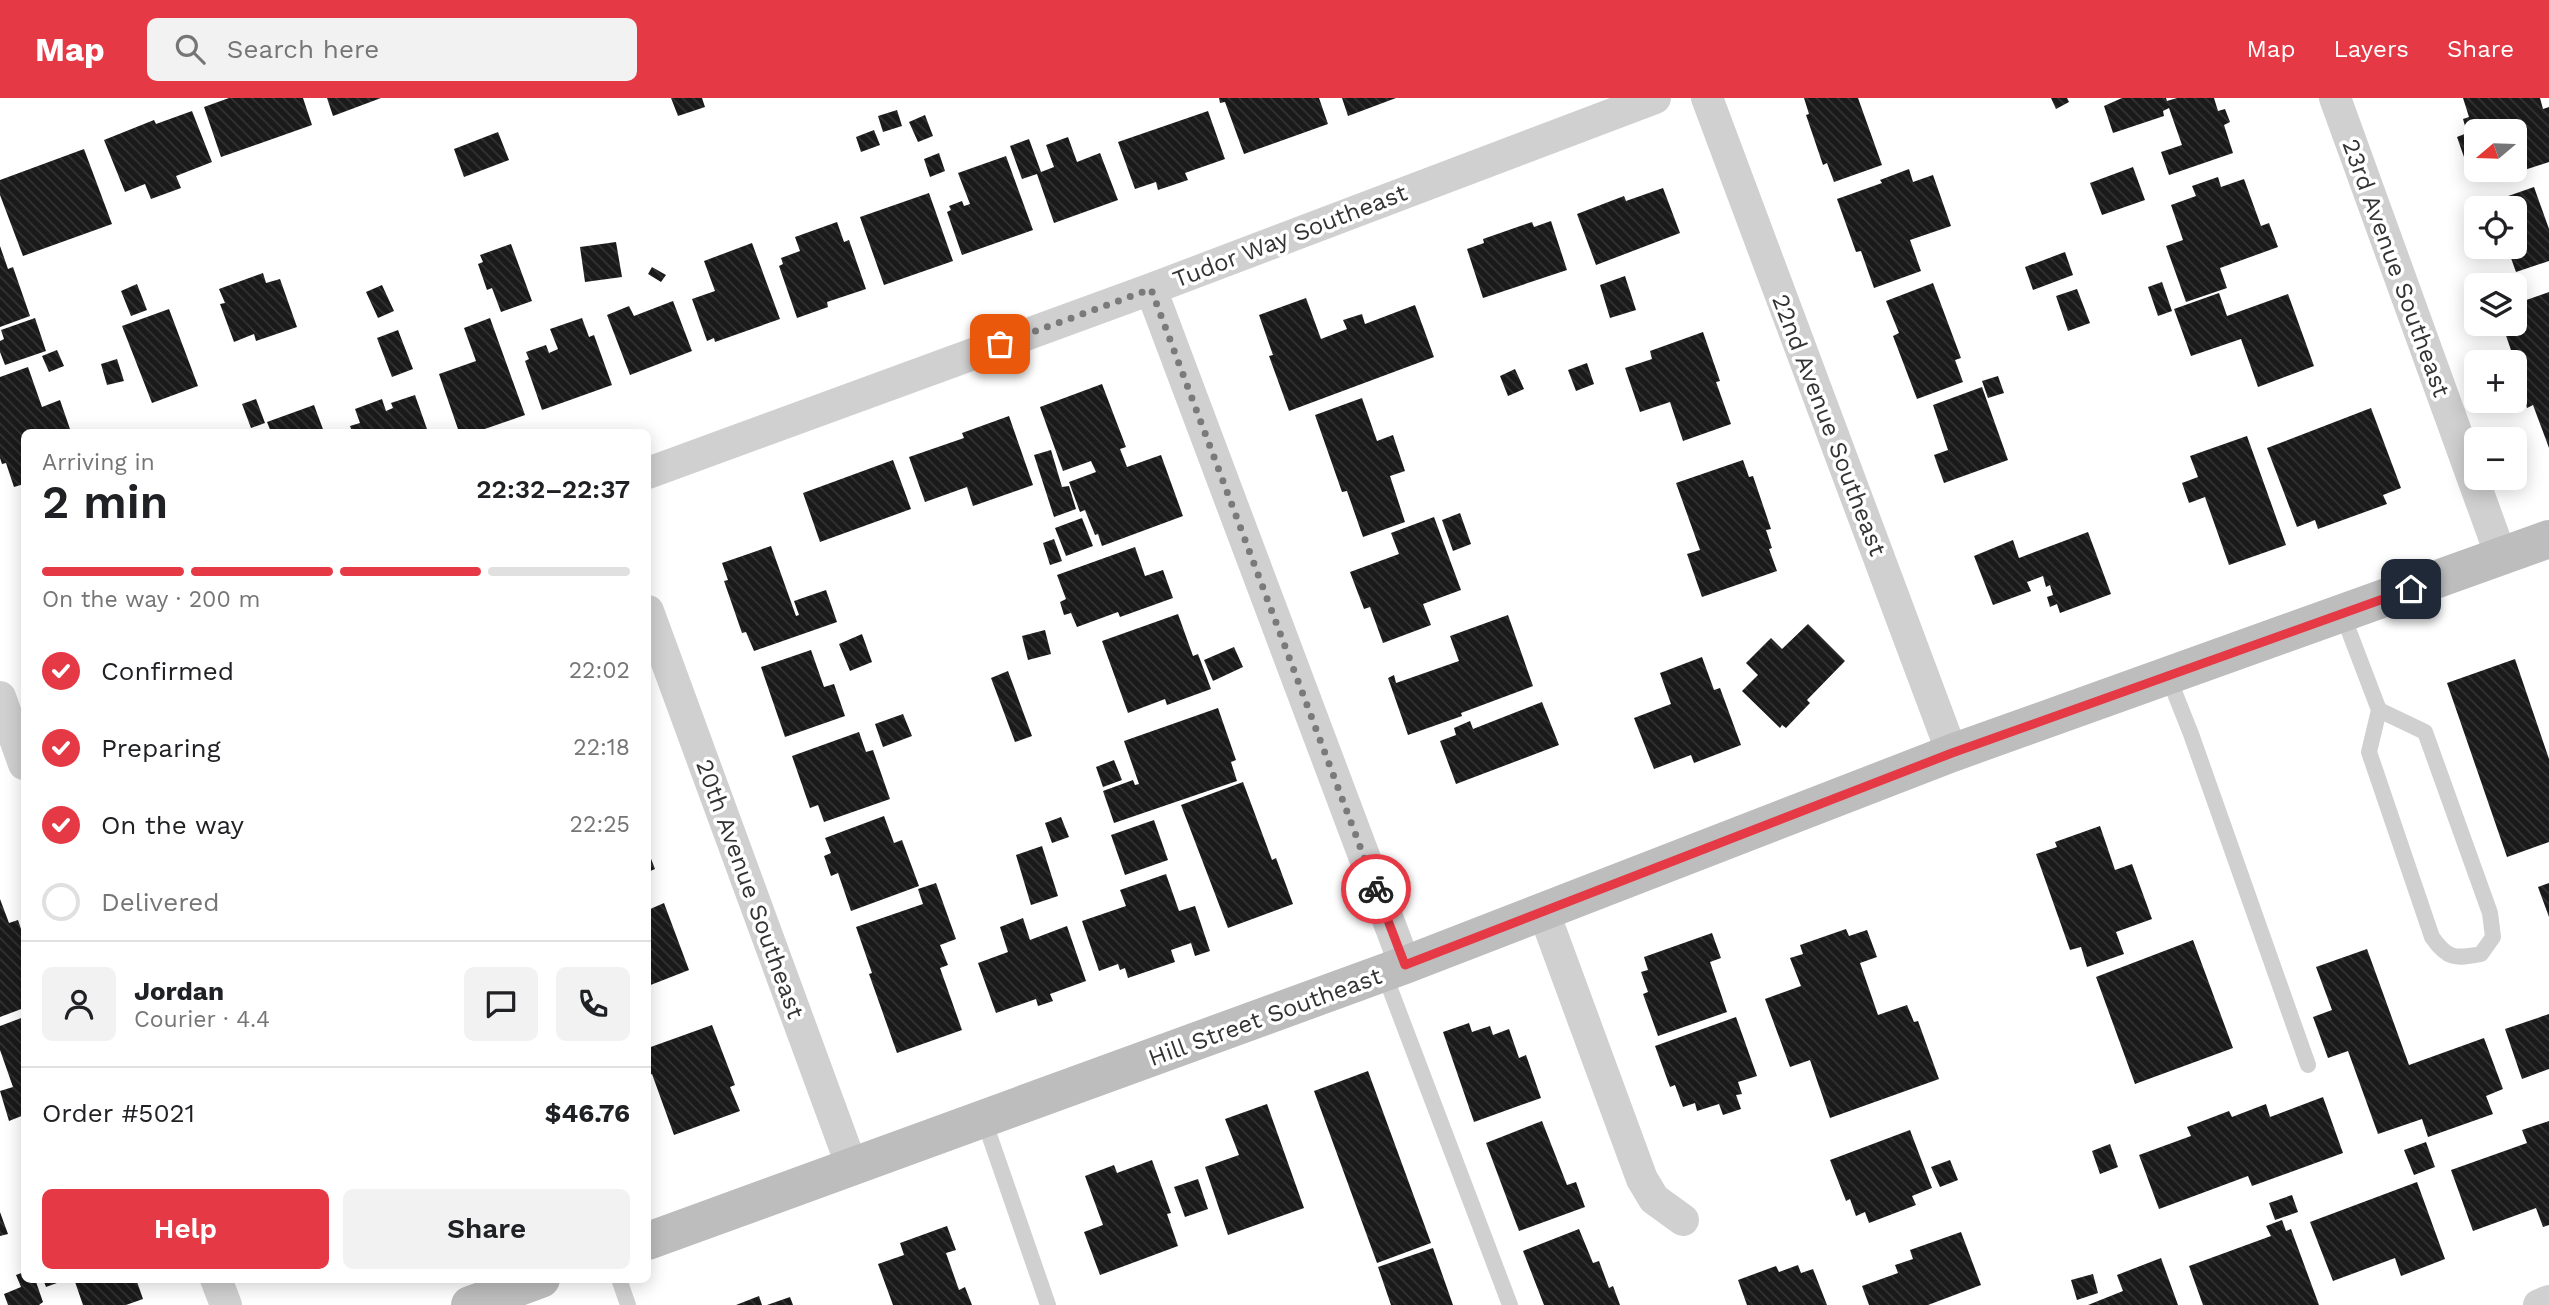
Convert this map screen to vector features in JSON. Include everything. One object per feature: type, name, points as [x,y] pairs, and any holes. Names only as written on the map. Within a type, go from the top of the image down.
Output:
[{"type":"street","name":"Tudor Way Southeast","points":[[651,472],[1151,289],[1655,98]]},
{"type":"street","name":"22nd Avenue Southeast","points":[[1707,98],[1952,753]]},
{"type":"street","name":"23rd Avenue Southeast","points":[[2335,98],[2501,556]]},
{"type":"street","points":[[1151,289],[1394,969]]},
{"type":"street","name":"Hill Street Southeast","points":[[651,1240],[1394,969],[1952,753],[2549,539]]},
{"type":"street","name":"20th Avenue Southeast","points":[[651,619],[852,1167]]},
{"type":"street","points":[[9,700],[21,751]]},
{"type":"street","points":[[1543,910],[1642,1179],[1654,1199],[1683,1220]]},
{"type":"street","points":[[218,1283],[226,1305]]},
{"type":"street","points":[[470,1305],[530,1283]]},
{"type":"street","points":[[2539,1305],[2549,1301]]},
{"type":"lane","points":[[2342,613],[2379,710],[2369,752],[2432,937],[2443,953],[2460,958],[2481,954],[2493,937],[2490,913],[2425,732],[2379,710]]},
{"type":"lane","points":[[2168,676],[2308,1065]]},
{"type":"lane","points":[[1394,969],[1510,1305]]},
{"type":"lane","points":[[984,1120],[1048,1305]]},
{"type":"lane","points":[[620,1283],[628,1305]]},
{"type":"building","points":[[229,98],[303,98],[312,125],[221,157],[204,107]]},
{"type":"building","points":[[327,98],[381,98],[333,116]]},
{"type":"building","points":[[671,98],[702,98],[705,107],[678,116]]},
{"type":"building","points":[[1219,98],[1319,98],[1328,124],[1244,154],[1225,102],[1220,103]]},
{"type":"building","points":[[1342,98],[1396,98],[1348,116]]},
{"type":"building","points":[[1804,98],[1858,98],[1882,165],[1834,182],[1827,163],[1823,165],[1806,115],[1809,114]]},
{"type":"building","points":[[2051,98],[2067,98],[2069,102],[2056,109]]},
{"type":"building","points":[[2122,98],[2166,98],[2167,101],[2177,98],[2214,98],[2218,111],[2225,109],[2230,122],[2224,125],[2233,153],[2169,175],[2161,152],[2182,145],[2169,108],[2163,111],[2164,116],[2113,133],[2104,106]]},
{"type":"building","points":[[2463,98],[2540,98],[2543,109],[2549,107],[2549,162],[2527,169],[2527,119],[2464,119],[2464,122],[2463,119],[2469,117]]},
{"type":"building","points":[[897,110],[902,126],[883,132],[878,116]]},
{"type":"building","points":[[192,111],[212,162],[176,176],[181,188],[151,199],[145,184],[125,192],[104,140],[154,120],[156,124]]},
{"type":"building","points":[[1208,111],[1225,159],[1185,173],[1188,180],[1158,190],[1156,182],[1135,189],[1118,142]]},
{"type":"building","points":[[925,115],[933,136],[918,142],[909,122]]},
{"type":"building","points":[[874,130],[880,145],[861,152],[856,137]]},
{"type":"building","points":[[498,132],[509,160],[464,177],[454,149]]},
{"type":"building","points":[[2464,134],[2464,157],[2457,137]]},
{"type":"building","points":[[1068,137],[1077,162],[1100,153],[1118,200],[1054,223],[1037,174],[1022,179],[1010,146],[1029,139],[1041,172],[1054,167],[1046,145]]},
{"type":"building","points":[[84,149],[112,224],[23,256],[0,195],[0,180]]},
{"type":"building","points":[[939,153],[945,171],[930,177],[924,159]]},
{"type":"building","points":[[1006,156],[1033,230],[962,255],[947,212],[951,210],[949,206],[962,201],[964,206],[970,204],[958,173]]},
{"type":"building","points":[[2133,167],[2145,200],[2102,215],[2090,183]]},
{"type":"building","points":[[1909,169],[1913,182],[1933,175],[1951,226],[1910,240],[1921,271],[1874,288],[1861,251],[1856,252],[1837,199],[1882,183],[1880,180]]},
{"type":"building","points":[[2218,177],[2221,187],[2244,179],[2261,226],[2269,223],[2278,247],[2220,268],[2227,288],[2186,302],[2166,246],[2183,240],[2171,205],[2196,196],[2192,186]]},
{"type":"building","points":[[2534,187],[2549,229],[2549,261],[2516,272],[2511,259],[2527,259],[2527,196],[2508,196]]},
{"type":"building","points":[[1663,188],[1680,233],[1596,265],[1577,214],[1624,196],[1626,201]]},
{"type":"building","points":[[929,193],[953,261],[884,285],[860,217]]},
{"type":"building","points":[[1551,221],[1567,270],[1483,298],[1467,249],[1484,243],[1483,239],[1532,222],[1534,227]]},
{"type":"building","points":[[837,222],[844,242],[849,240],[866,289],[827,302],[828,307],[797,318],[779,266],[783,264],[781,258],[800,251],[795,237]]},
{"type":"building","points":[[616,242],[622,277],[585,282],[580,247]]},
{"type":"building","points":[[752,243],[780,319],[715,342],[714,338],[707,341],[692,299],[715,291],[704,261]]},
{"type":"building","points":[[511,244],[532,301],[501,312],[492,288],[487,290],[478,264],[483,262],[480,255]]},
{"type":"building","points":[[0,246],[8,269],[13,267],[30,316],[0,327]]},
{"type":"building","points":[[2065,252],[2073,275],[2033,290],[2025,267]]},
{"type":"building","points":[[652,267],[666,275],[661,282],[648,274]]},
{"type":"building","points":[[263,273],[266,283],[280,279],[297,327],[256,341],[254,334],[234,342],[220,304],[225,303],[219,289]]},
{"type":"building","points":[[1625,276],[1636,310],[1610,318],[1600,285]]},
{"type":"building","points":[[2162,282],[2172,311],[2158,316],[2148,287]]},
{"type":"building","points":[[1933,283],[1961,358],[1955,360],[1963,382],[1917,399],[1893,336],[1899,333],[1886,301]]},
{"type":"building","points":[[137,284],[147,310],[131,316],[121,291]]},
{"type":"building","points":[[382,285],[394,311],[378,318],[366,292]]},
{"type":"building","points":[[2077,289],[2090,323],[2068,331],[2056,296]]},
{"type":"building","points":[[2549,292],[2549,448],[2533,405],[2527,408],[2527,350],[2511,350],[2506,336],[2527,336],[2527,300]]},
{"type":"building","points":[[2219,293],[2227,316],[2288,294],[2314,366],[2258,387],[2241,339],[2191,356],[2174,309]]},
{"type":"building","points":[[1306,298],[1321,339],[1347,329],[1343,320],[1362,314],[1365,324],[1415,305],[1434,357],[1289,411],[1269,356],[1273,355],[1259,315]]},
{"type":"building","points":[[673,301],[692,351],[630,375],[607,315],[629,306],[634,316]]},
{"type":"building","points":[[169,309],[198,386],[152,403],[122,326]]},
{"type":"building","points":[[35,318],[46,351],[5,365],[0,352],[0,341],[4,339],[1,330]]},
{"type":"building","points":[[490,318],[525,415],[485,429],[458,429],[439,374],[476,361],[464,328]]},
{"type":"building","points":[[582,318],[589,337],[594,335],[612,385],[542,410],[525,361],[529,359],[526,352],[546,345],[549,353],[558,349],[550,329]]},
{"type":"building","points":[[398,330],[413,369],[392,377],[377,338]]},
{"type":"building","points":[[1703,332],[1720,381],[1716,382],[1731,424],[1683,441],[1670,402],[1640,412],[1625,368],[1652,359],[1650,351]]},
{"type":"building","points":[[57,350],[64,366],[49,372],[42,356]]},
{"type":"building","points":[[117,359],[124,381],[107,385],[101,364]]},
{"type":"building","points":[[1587,363],[1594,384],[1576,391],[1568,370]]},
{"type":"building","points":[[28,367],[42,407],[60,400],[70,429],[21,429],[21,485],[14,487],[6,463],[2,464],[0,458],[0,377]]},
{"type":"building","points":[[1515,369],[1524,389],[1508,396],[1500,376]]},
{"type":"building","points":[[1998,376],[2004,393],[1988,398],[1982,381]]},
{"type":"building","points":[[1102,384],[1126,447],[1120,449],[1127,467],[1161,455],[1183,516],[1102,546],[1085,510],[1080,512],[1069,482],[1096,472],[1091,461],[1063,471],[1040,407]]},
{"type":"building","points":[[1982,387],[2008,460],[1944,483],[1934,455],[1948,450],[1933,405]]},
{"type":"building","points":[[415,395],[427,429],[351,429],[350,426],[360,423],[355,409],[382,399],[386,411],[393,408],[391,403]]},
{"type":"building","points":[[1362,398],[1377,441],[1393,435],[1405,471],[1390,476],[1405,522],[1363,537],[1347,491],[1342,492],[1315,415]]},
{"type":"building","points":[[256,399],[265,423],[251,428],[242,404]]},
{"type":"building","points":[[314,405],[323,429],[270,429],[267,422]]},
{"type":"building","points":[[2371,408],[2401,488],[2383,495],[2387,504],[2318,529],[2315,520],[2297,527],[2267,448]]},
{"type":"building","points":[[1009,416],[1033,485],[973,506],[967,487],[925,502],[909,457],[964,438],[962,433]]},
{"type":"building","points":[[2247,436],[2286,545],[2229,565],[2205,497],[2189,503],[2182,483],[2198,477],[2190,456]]},
{"type":"building","points":[[1051,450],[1062,487],[1069,486],[1076,509],[1054,517],[1034,455]]},
{"type":"building","points":[[893,460],[911,509],[820,542],[803,493]]},
{"type":"building","points":[[1743,460],[1749,477],[1753,476],[1771,529],[1766,530],[1777,571],[1702,597],[1687,554],[1700,550],[1676,483]]},
{"type":"building","points":[[1460,513],[1471,544],[1453,551],[1442,520]]},
{"type":"building","points":[[1434,517],[1461,590],[1423,604],[1431,625],[1383,643],[1370,607],[1364,609],[1350,572],[1399,554],[1391,533]]},
{"type":"building","points":[[1082,518],[1093,546],[1066,556],[1055,528]]},
{"type":"building","points":[[2088,532],[2111,594],[2060,613],[2057,604],[2050,607],[2047,597],[2053,595],[2050,585],[2046,587],[2043,576],[2027,582],[2031,591],[1993,605],[1974,556],[2013,540],[2019,558]]},
{"type":"building","points":[[1054,539],[1062,561],[1050,565],[1043,543]]},
{"type":"building","points":[[771,546],[796,616],[799,615],[794,601],[826,590],[837,622],[754,651],[746,632],[742,633],[724,581],[728,580],[722,563]]},
{"type":"building","points":[[1135,547],[1145,576],[1163,570],[1173,598],[1120,617],[1118,612],[1077,627],[1071,613],[1064,615],[1060,602],[1066,599],[1057,575]]},
{"type":"building","points":[[1178,614],[1193,656],[1198,654],[1211,689],[1167,705],[1165,699],[1128,713],[1102,641]]},
{"type":"building","points":[[1508,615],[1533,686],[1408,735],[1388,678],[1394,675],[1396,683],[1459,661],[1450,636]]},
{"type":"building","points":[[1808,624],[1845,661],[1807,700],[1810,703],[1786,728],[1782,725],[1780,728],[1742,691],[1758,675],[1746,663],[1771,638],[1782,649]]},
{"type":"building","points":[[1045,630],[1051,654],[1028,660],[1022,636]]},
{"type":"building","points":[[862,634],[872,662],[850,671],[839,644]]},
{"type":"building","points":[[1234,647],[1243,667],[1213,681],[1204,660]]},
{"type":"building","points":[[811,650],[824,687],[834,684],[845,716],[785,737],[761,667]]},
{"type":"building","points":[[1702,657],[1714,690],[1720,688],[1741,745],[1694,763],[1691,755],[1654,769],[1634,718],[1671,704],[1660,673]]},
{"type":"building","points":[[2515,659],[2549,759],[2549,842],[2507,857],[2447,683]]},
{"type":"building","points":[[1008,671],[1032,736],[1015,742],[991,678]]},
{"type":"building","points":[[1542,702],[1559,745],[1456,784],[1440,741],[1456,735],[1454,728],[1470,721],[1473,729]]},
{"type":"building","points":[[1218,708],[1236,760],[1231,762],[1237,781],[1114,823],[1103,791],[1133,780],[1135,785],[1139,784],[1124,741]]},
{"type":"building","points":[[903,714],[912,736],[883,747],[875,724]]},
{"type":"building","points":[[859,732],[866,752],[873,750],[890,799],[824,822],[818,805],[810,808],[792,756]]},
{"type":"building","points":[[1114,760],[1122,780],[1103,787],[1096,767]]},
{"type":"building","points":[[1243,782],[1272,860],[1276,858],[1293,904],[1228,928],[1181,805]]},
{"type":"building","points":[[884,816],[894,843],[902,840],[919,886],[851,911],[838,873],[831,876],[824,856],[831,853],[825,838]]},
{"type":"building","points":[[1061,817],[1069,837],[1052,843],[1045,823]]},
{"type":"building","points":[[1154,820],[1168,860],[1125,875],[1111,835]]},
{"type":"building","points":[[2100,826],[2115,870],[2132,864],[2152,919],[2116,932],[2124,954],[2087,967],[2081,947],[2070,950],[2036,854],[2057,847],[2055,842]]},
{"type":"building","points":[[1042,846],[1058,896],[1031,905],[1016,855]]},
{"type":"building","points":[[1166,874],[1179,911],[1195,906],[1210,951],[1195,956],[1191,943],[1171,950],[1175,962],[1128,978],[1125,968],[1120,970],[1118,964],[1099,971],[1082,921],[1126,906],[1120,890]]},
{"type":"building","points":[[936,883],[956,939],[940,945],[948,965],[940,968],[962,1030],[897,1053],[869,974],[872,973],[856,927],[923,904],[918,889]]},
{"type":"building","points":[[2549,883],[2549,917],[2538,887]]},
{"type":"building","points":[[0,899],[9,923],[18,920],[21,929],[21,1009],[0,1017]]},
{"type":"building","points":[[664,903],[689,970],[651,985],[651,909]]},
{"type":"building","points":[[1023,918],[1030,940],[1067,926],[1086,981],[1050,994],[1053,1001],[1038,1006],[1036,999],[996,1013],[978,963],[1008,952],[1000,927]]},
{"type":"building","points":[[1846,929],[1849,936],[1867,930],[1877,957],[1860,963],[1878,1015],[1907,1005],[1914,1022],[1918,1021],[1939,1079],[1830,1118],[1810,1060],[1790,1067],[1765,999],[1801,986],[1790,958],[1803,954],[1800,945]]},
{"type":"building","points":[[1712,933],[1721,958],[1710,962],[1727,1012],[1658,1036],[1643,994],[1648,992],[1641,972],[1648,970],[1644,957]]},
{"type":"building","points":[[2193,940],[2233,1048],[2135,1084],[2096,977]]},
{"type":"building","points":[[2367,949],[2409,1065],[2484,1038],[2503,1089],[2486,1096],[2493,1114],[2428,1137],[2422,1119],[2378,1134],[2348,1051],[2328,1058],[2313,1017],[2332,1010],[2316,967]]},
{"type":"building","points":[[2549,1014],[2549,1069],[2522,1079],[2505,1029]]},
{"type":"building","points":[[1736,1017],[1757,1076],[1738,1082],[1742,1094],[1736,1095],[1741,1109],[1723,1115],[1719,1104],[1697,1111],[1695,1103],[1683,1107],[1675,1085],[1670,1087],[1655,1046]]},
{"type":"building","points":[[21,1018],[21,1116],[9,1121],[0,1091],[13,1087],[0,1050],[0,1026]]},
{"type":"building","points":[[1469,1023],[1472,1032],[1490,1026],[1493,1035],[1509,1029],[1519,1058],[1526,1055],[1541,1098],[1474,1122],[1443,1032]]},
{"type":"building","points":[[712,1025],[735,1085],[730,1087],[740,1111],[674,1135],[651,1074],[651,1047]]},
{"type":"building","points":[[1368,1071],[1431,1243],[1377,1263],[1314,1091]]},
{"type":"building","points":[[2323,1097],[2343,1153],[2252,1186],[2248,1176],[2159,1209],[2139,1155],[2191,1136],[2187,1127],[2229,1111],[2232,1117],[2266,1104],[2270,1117]]},
{"type":"building","points":[[1267,1104],[1304,1208],[1228,1235],[1205,1167],[1239,1155],[1225,1119]]},
{"type":"building","points":[[1542,1121],[1567,1185],[1576,1182],[1585,1207],[1519,1231],[1486,1143]]},
{"type":"building","points":[[2549,1121],[2549,1225],[2543,1227],[2536,1208],[2473,1231],[2451,1170],[2527,1143],[2522,1130]]},
{"type":"building","points":[[1910,1130],[1932,1188],[1912,1196],[1916,1205],[1869,1223],[1865,1212],[1856,1216],[1850,1199],[1846,1201],[1830,1160]]},
{"type":"building","points":[[2426,1142],[2435,1167],[2414,1175],[2404,1150]]},
{"type":"building","points":[[2110,1144],[2118,1167],[2100,1174],[2092,1151]]},
{"type":"building","points":[[1152,1160],[1171,1213],[1167,1214],[1178,1246],[1100,1275],[1084,1232],[1103,1225],[1085,1176],[1114,1165],[1117,1173]]},
{"type":"building","points":[[1950,1160],[1958,1180],[1940,1187],[1931,1167]]},
{"type":"building","points":[[1198,1179],[1208,1209],[1185,1217],[1174,1187]]},
{"type":"building","points":[[2417,1182],[2445,1259],[2401,1276],[2395,1258],[2333,1281],[2310,1222]]},
{"type":"building","points":[[2292,1195],[2298,1212],[2275,1220],[2269,1203]]},
{"type":"building","points":[[0,1212],[8,1234],[0,1236]]},
{"type":"building","points":[[2282,1220],[2286,1231],[2291,1229],[2319,1305],[2203,1305],[2189,1266],[2271,1236],[2266,1226]]},
{"type":"building","points":[[947,1226],[956,1250],[946,1253],[959,1290],[965,1287],[972,1305],[893,1305],[878,1264],[904,1255],[900,1243]]},
{"type":"building","points":[[1579,1229],[1593,1263],[1599,1261],[1609,1288],[1613,1286],[1620,1305],[1544,1305],[1523,1251]]},
{"type":"building","points":[[1961,1232],[1981,1285],[1928,1305],[1869,1305],[1862,1286],[1898,1273],[1895,1265],[1913,1259],[1910,1250]]},
{"type":"building","points":[[1433,1248],[1453,1305],[1391,1305],[1378,1267]]},
{"type":"building","points":[[2161,1258],[2178,1305],[2088,1305],[2123,1291],[2117,1275]]},
{"type":"building","points":[[1798,1265],[1801,1273],[1813,1269],[1827,1305],[1747,1305],[1738,1280],[1776,1266],[1779,1272]]},
{"type":"building","points":[[21,1273],[21,1283],[36,1283],[43,1302],[39,1305],[8,1305],[4,1294],[21,1287],[16,1275]]},
{"type":"building","points":[[2093,1274],[2098,1293],[2077,1300],[2071,1280]]},
{"type":"building","points":[[75,1283],[137,1283],[143,1299],[126,1305],[83,1305]]},
{"type":"building","points":[[759,1296],[762,1305],[736,1305]]},
{"type":"building","points":[[790,1297],[793,1305],[767,1305]]},
{"type":"way so far","points":[[1000,344],[1151,289],[1376,889]]},
{"type":"route","points":[[1376,889],[1405,965],[1952,753],[2411,589]]}]
